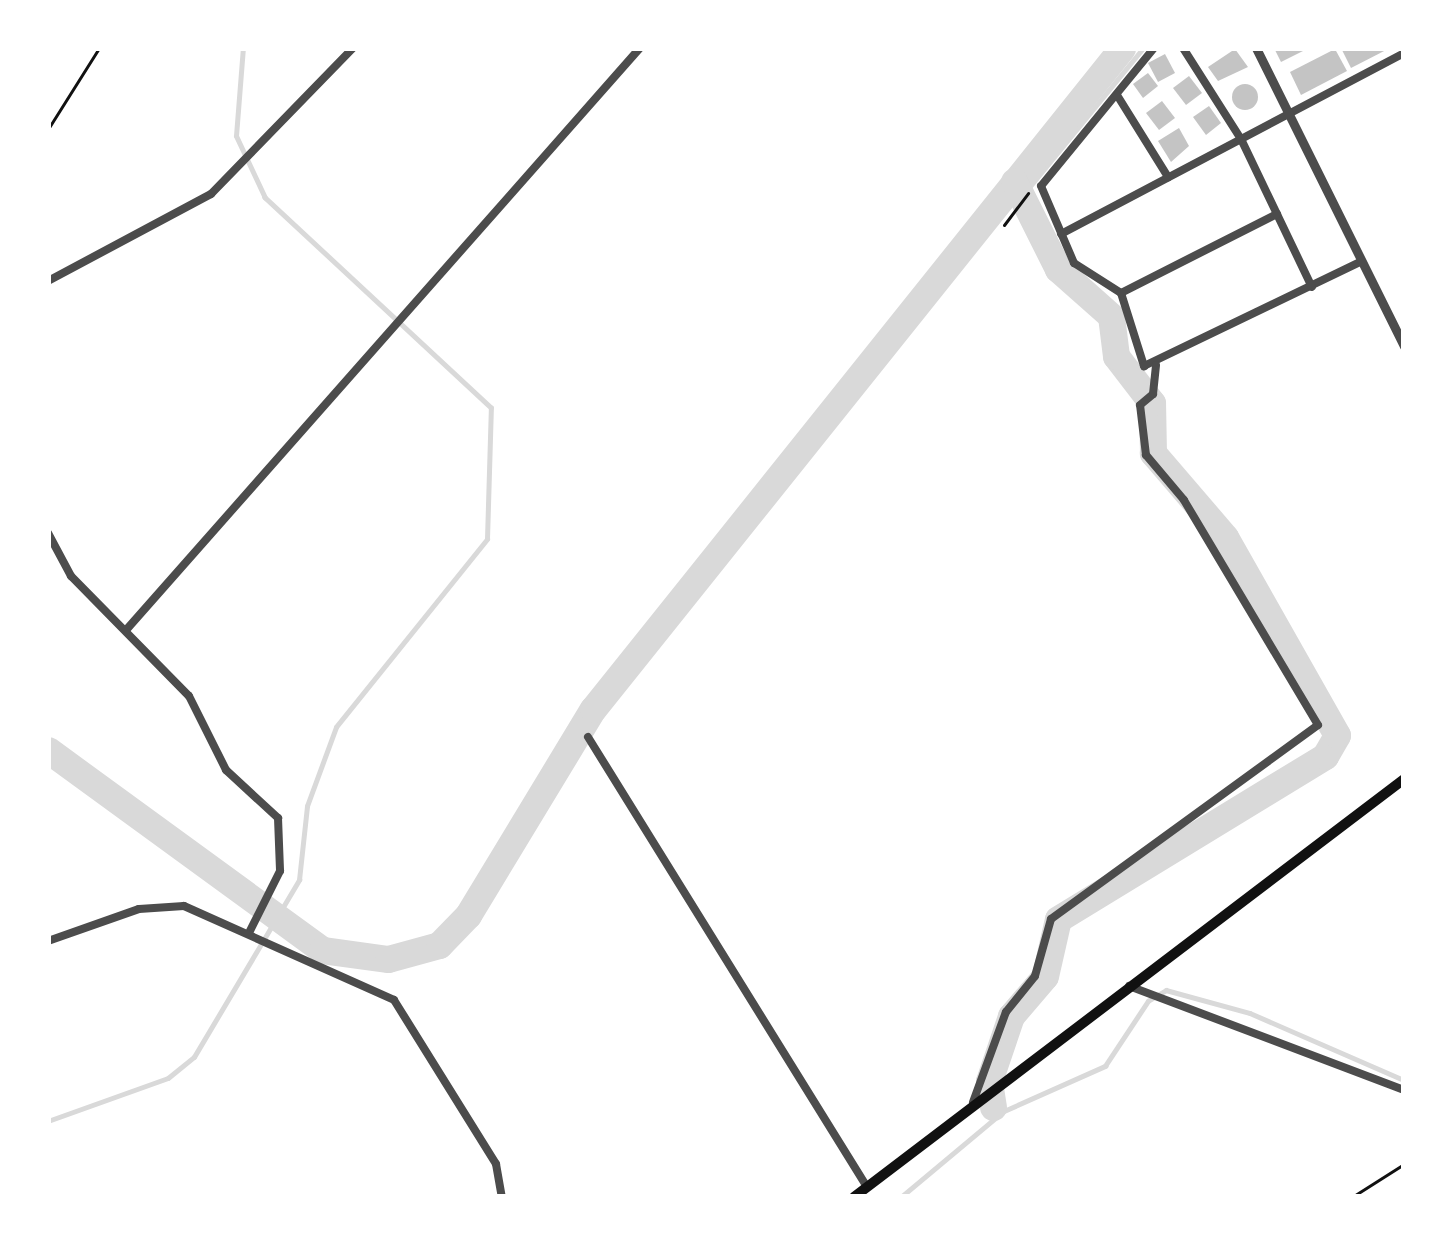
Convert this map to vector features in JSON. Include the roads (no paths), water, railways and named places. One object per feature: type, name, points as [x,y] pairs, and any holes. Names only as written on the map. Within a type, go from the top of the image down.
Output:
[{"type":"main road","points":[[854,1197],[973,1102],[1404,779]]},
{"type":"street","points":[[48,281],[211,194],[353,48]]},
{"type":"street","points":[[127,629],[640,48]]},
{"type":"street","points":[[1154,48],[1041,185],[1074,263],[1121,293],[1136,356],[1156,365]]},
{"type":"street","points":[[1183,48],[1241,139],[1312,287]]},
{"type":"street","points":[[1256,48],[1404,346]]},
{"type":"street","points":[[1061,234],[1404,53]]},
{"type":"street","points":[[1117,95],[1168,177]]},
{"type":"street","points":[[1121,293],[1277,214]]},
{"type":"street","points":[[1156,365],[1360,262]]},
{"type":"street","points":[[973,1102],[1006,1012],[1035,976],[1051,919],[1318,725],[1184,500],[1146,454],[1140,405],[1153,394],[1156,365]]},
{"type":"street","points":[[48,533],[71,576],[189,696],[226,770],[278,818],[280,871],[250,931]]},
{"type":"street","points":[[588,737],[867,1187]]},
{"type":"street","points":[[48,941],[158,907],[184,906],[250,931],[371,995],[394,1000],[496,1165],[502,1197]]},
{"type":"street","points":[[1128,986],[1404,1090]]},
{"type":"waterway","points":[[48,1121],[168,1078],[194,1057],[299,880],[307,806],[336,727],[487,539],[491,408],[265,198],[236,136],[243,48]]},
{"type":"waterway","points":[[48,750],[322,950],[388,959],[439,945],[468,915],[593,709],[1122,48]]},
{"type":"waterway","points":[[1022,196],[1143,48]]},
{"type":"waterway","points":[[993,1107],[989,1081],[1011,1016],[1045,976],[1058,919],[1325,756],[1337,735],[1225,537],[1153,453],[1152,403],[1116,356],[1111,316],[1058,269],[1014,181]]},
{"type":"waterway","points":[[901,1197],[1004,1111],[1105,1066],[1148,1001],[1166,990],[1250,1013],[1404,1080]]}]
